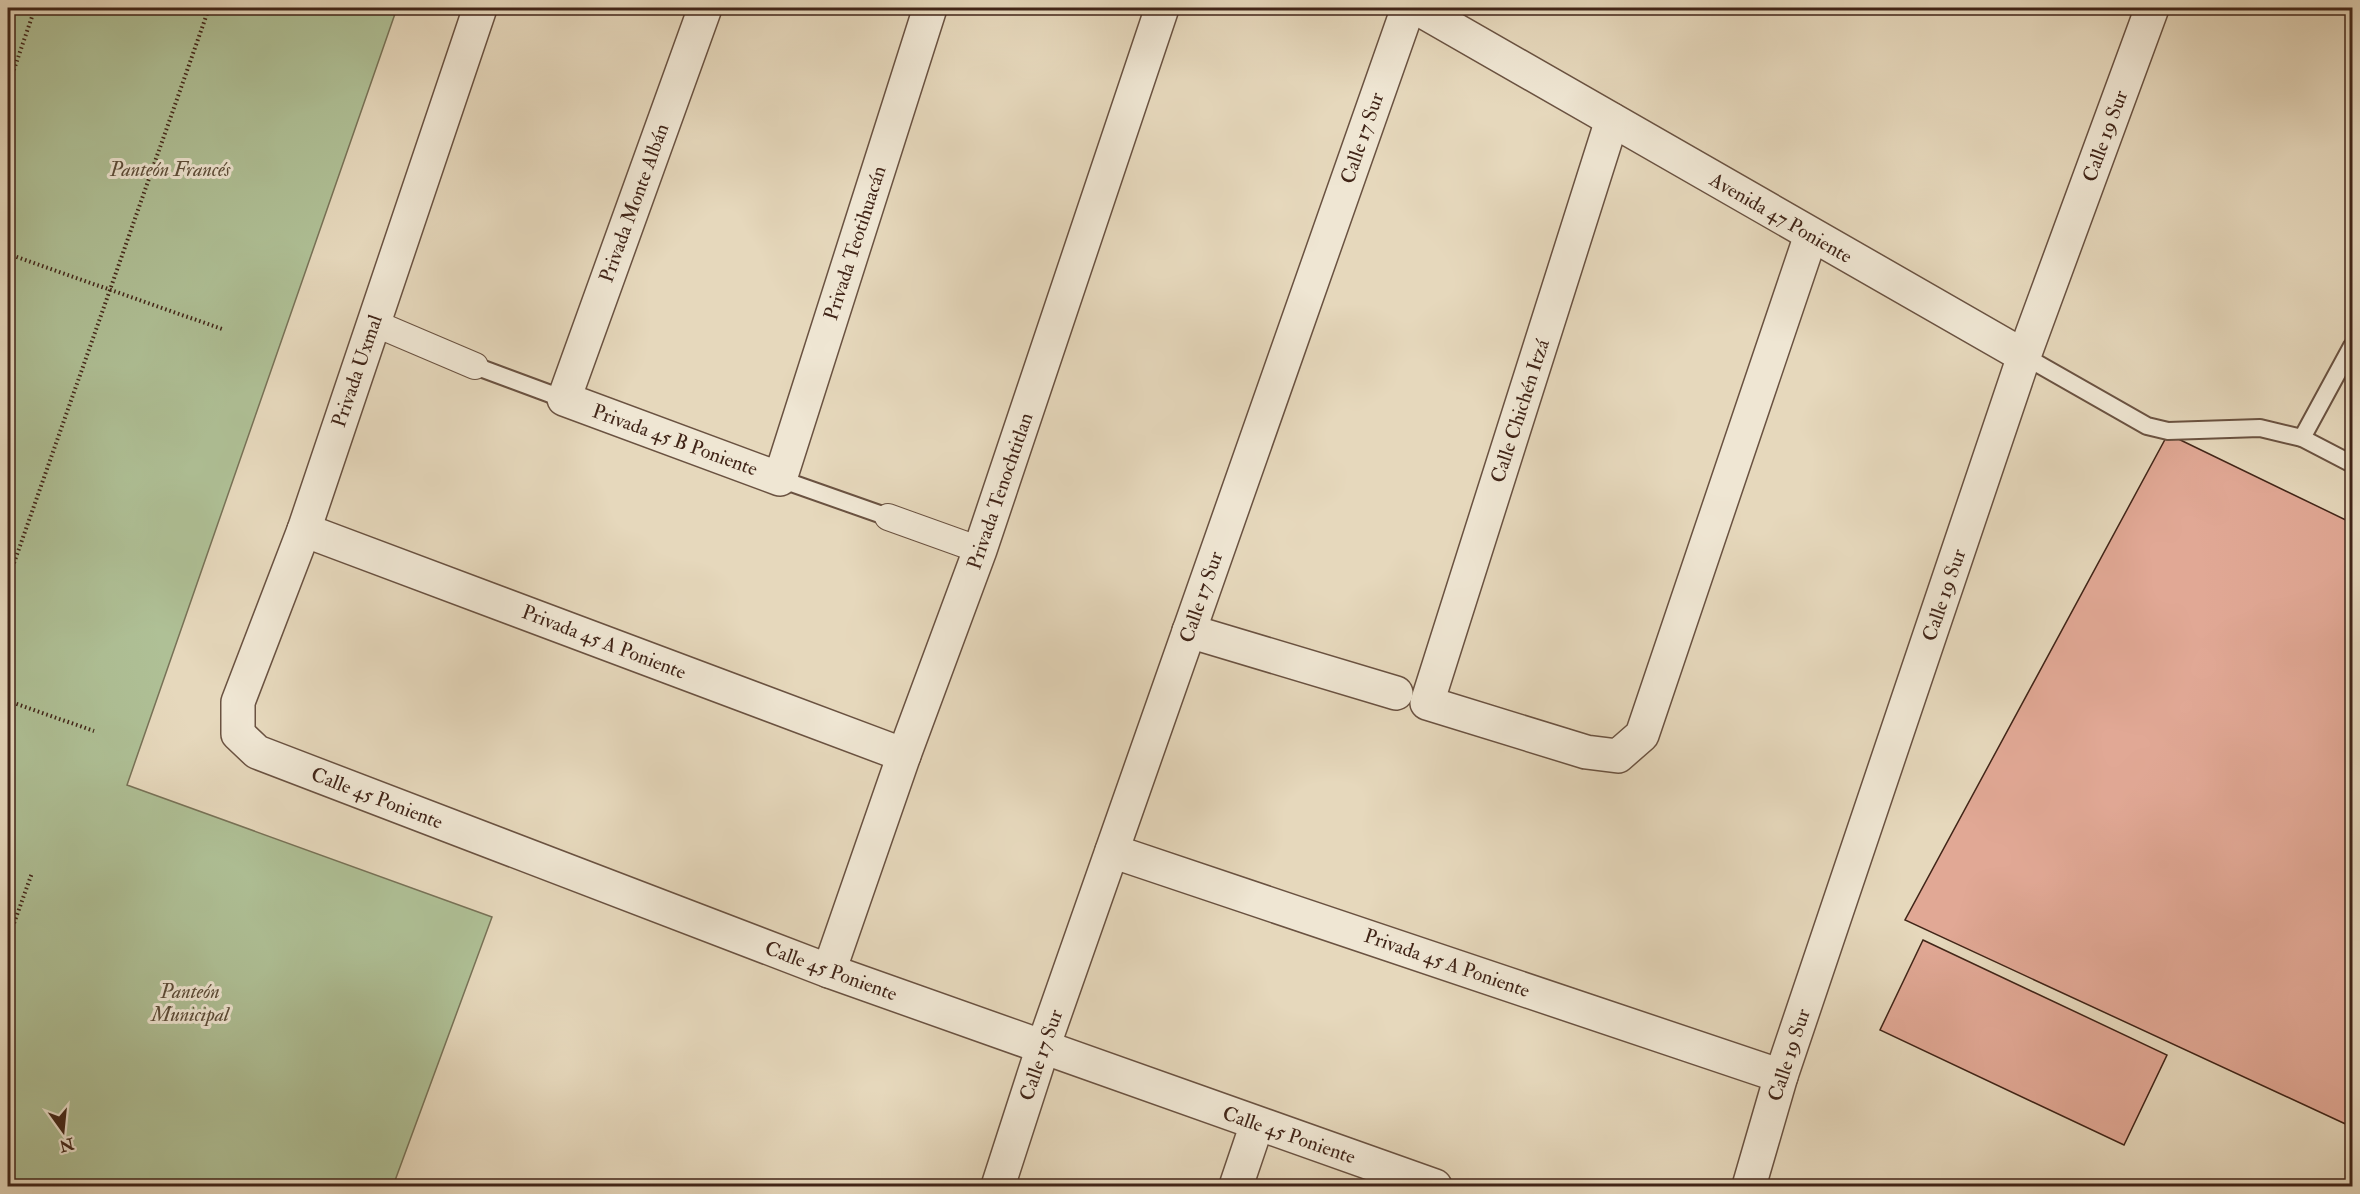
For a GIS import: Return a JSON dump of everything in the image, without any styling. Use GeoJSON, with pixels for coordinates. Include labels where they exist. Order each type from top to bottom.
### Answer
{"type":"FeatureCollection","features":[{"type":"Feature","properties":{"kind":"street","name":"Privada Uxmal"},"geometry":{"type":"LineString","coordinates":[[238,734],[238,702],[304,530],[480,8]]}},
{"type":"Feature","properties":{"kind":"street","name":"Privada Monte Albán"},"geometry":{"type":"LineString","coordinates":[[564,399],[705,8]]}},
{"type":"Feature","properties":{"kind":"street","name":"Privada Teotihuacán"},"geometry":{"type":"LineString","coordinates":[[780,479],[930,8]]}},
{"type":"Feature","properties":{"kind":"street","name":"Privada Tenochtitlan"},"geometry":{"type":"LineString","coordinates":[[829,971],[904,755],[980,550],[1162,8]]}},
{"type":"Feature","properties":{"kind":"street","name":"Calle 17 Sur"},"geometry":{"type":"LineString","coordinates":[[998,1186],[1043,1047],[1408,8]]}},
{"type":"Feature","properties":{"kind":"street","name":"Avenida 47 Poniente"},"geometry":{"type":"LineString","coordinates":[[1417,8],[2024,356]]}},
{"type":"Feature","properties":{"kind":"street","name":"Calle 19 Sur"},"geometry":{"type":"LineString","coordinates":[[1749,1186],[1781,1076],[2024,356],[2152,8]]}},
{"type":"Feature","properties":{"kind":"street","name":"Calle Chichén Itzá"},"geometry":{"type":"LineString","coordinates":[[1612,120],[1427,703],[1586,752],[1618,756],[1642,735],[1811,235]]}},
{"type":"Feature","properties":{"kind":"street","name":"Privada 45 B Poniente"},"geometry":{"type":"LineString","coordinates":[[374,322],[475,366]]}},
{"type":"Feature","properties":{"kind":"street","name":"Privada 45 B Poniente"},"geometry":{"type":"LineString","coordinates":[[564,399],[780,479]]}},
{"type":"Feature","properties":{"kind":"street","name":"Privada 45 B Poniente"},"geometry":{"type":"LineString","coordinates":[[888,518],[980,550]]}},
{"type":"Feature","properties":{"kind":"street","name":"Privada 45 A Poniente"},"geometry":{"type":"LineString","coordinates":[[304,530],[904,755]]}},
{"type":"Feature","properties":{"kind":"street"},"geometry":{"type":"LineString","coordinates":[[1189,631],[1396,693]]}},
{"type":"Feature","properties":{"kind":"street","name":"Calle 45 Poniente"},"geometry":{"type":"LineString","coordinates":[[238,734],[257,752],[829,971],[1435,1186]]}},
{"type":"Feature","properties":{"kind":"street","name":"Privada 45 A Poniente"},"geometry":{"type":"LineString","coordinates":[[1112,851],[1781,1076]]}},
{"type":"Feature","properties":{"kind":"street"},"geometry":{"type":"LineString","coordinates":[[1236,1186],[1257,1124]]}},
{"type":"Feature","properties":{"kind":"lane"},"geometry":{"type":"LineString","coordinates":[[2352,346],[2302,438],[2352,464]]}},
{"type":"Feature","properties":{"kind":"lane","name":"Avenida 47 Poniente"},"geometry":{"type":"LineString","coordinates":[[2024,356],[2147,426],[2168,431],[2260,428],[2302,438]]}},
{"type":"Feature","properties":{"kind":"lane","name":"Privada 45 B Poniente"},"geometry":{"type":"LineString","coordinates":[[475,366],[564,399]]}},
{"type":"Feature","properties":{"kind":"lane","name":"Privada 45 B Poniente"},"geometry":{"type":"LineString","coordinates":[[780,479],[888,518]]}},
{"type":"Feature","properties":{"kind":"path"},"geometry":{"type":"LineString","coordinates":[[8,87],[35,8]]}},
{"type":"Feature","properties":{"kind":"path"},"geometry":{"type":"LineString","coordinates":[[8,580],[209,8]]}},
{"type":"Feature","properties":{"kind":"path"},"geometry":{"type":"LineString","coordinates":[[8,254],[222,329]]}},
{"type":"Feature","properties":{"kind":"path"},"geometry":{"type":"LineString","coordinates":[[8,701],[94,731]]}},
{"type":"Feature","properties":{"kind":"path"},"geometry":{"type":"LineString","coordinates":[[8,940],[32,873]]}},
{"type":"Feature","properties":{"kind":"green space"},"geometry":{"type":"Polygon","coordinates":[[[8,8],[397,8],[127,785],[492,917],[393,1186],[8,1186],[8,8]]]}},
{"type":"Feature","properties":{"kind":"building"},"geometry":{"type":"Polygon","coordinates":[[[2168,434],[2352,523],[2352,1127],[1905,920],[2168,434]]]}},
{"type":"Feature","properties":{"kind":"building"},"geometry":{"type":"Polygon","coordinates":[[[1923,940],[2167,1055],[2124,1145],[1880,1030],[1923,940]]]}},
{"type":"Feature","properties":{"kind":"park label","name":"Panteón Francés"},"geometry":{"type":"Point","coordinates":[170,169]}},
{"type":"Feature","properties":{"kind":"park label","name":"Panteón Municipal"},"geometry":{"type":"Point","coordinates":[190,1002]}}]}
